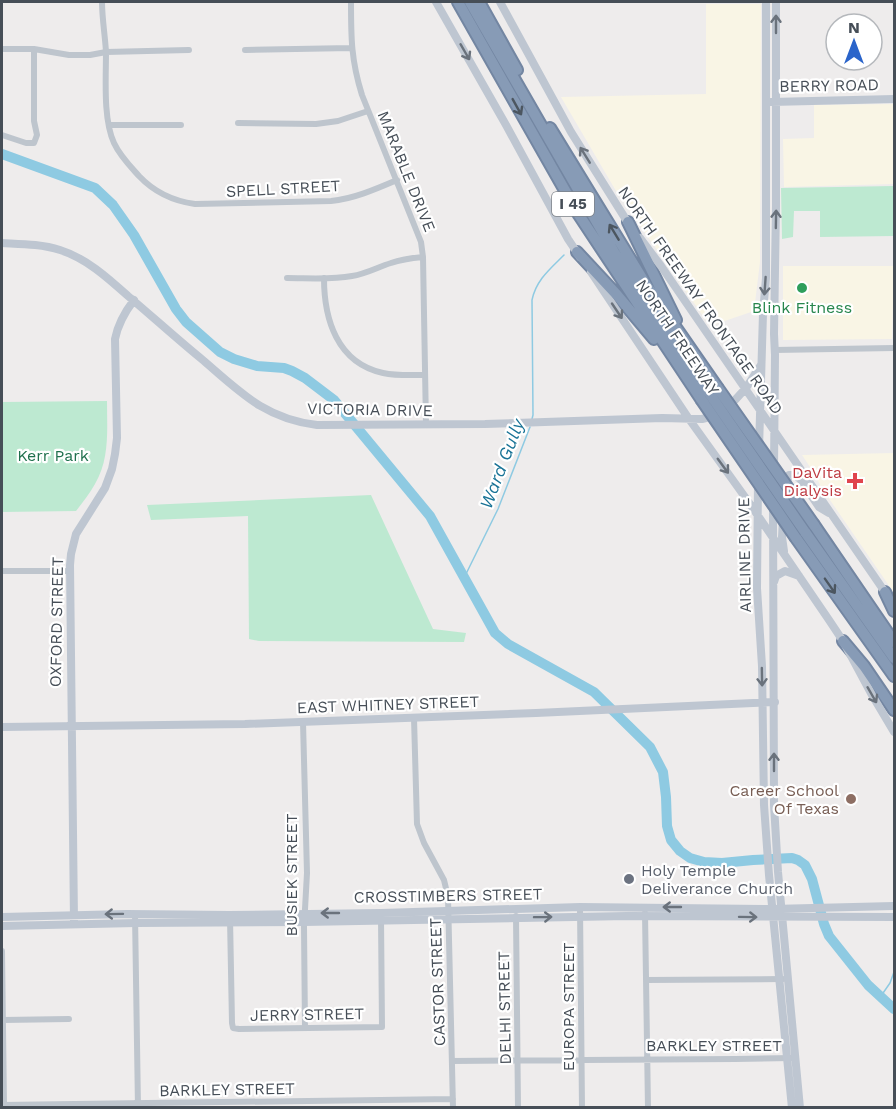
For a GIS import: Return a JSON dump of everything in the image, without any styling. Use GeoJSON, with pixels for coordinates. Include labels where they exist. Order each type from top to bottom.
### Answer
{"type":"FeatureCollection","features":[{"type":"Feature","properties":{"kind":"highway","name":"NORTH FREEWAY"},"geometry":{"type":"LineString","coordinates":[[458,2],[579,215],[687,380],[709,393]]}},
{"type":"Feature","properties":{"kind":"highway","name":"NORTH FREEWAY"},"geometry":{"type":"LineString","coordinates":[[470,2],[614,252],[805,532],[894,642]]}},
{"type":"Feature","properties":{"kind":"highway","name":"NORTH FREEWAY"},"geometry":{"type":"LineString","coordinates":[[479,2],[550,130],[645,283],[680,334],[709,393],[889,659],[894,676]]}},
{"type":"Feature","properties":{"kind":"highway"},"geometry":{"type":"LineString","coordinates":[[628,222],[674,314],[680,334]]}},
{"type":"Feature","properties":{"kind":"highway"},"geometry":{"type":"LineString","coordinates":[[577,252],[617,295],[687,380]]}},
{"type":"Feature","properties":{"kind":"highway"},"geometry":{"type":"LineString","coordinates":[[885,592],[894,611]]}},
{"type":"Feature","properties":{"kind":"highway"},"geometry":{"type":"LineString","coordinates":[[843,641],[864,666],[894,710]]}},
{"type":"Feature","properties":{"kind":"highway"},"geometry":{"type":"LineString","coordinates":[[889,659],[894,684]]}},
{"type":"Feature","properties":{"kind":"main road"},"geometry":{"type":"LineString","coordinates":[[436,2],[568,239],[843,641],[894,732]]}},
{"type":"Feature","properties":{"kind":"main road","name":"NORTH FREEWAY FRONTAGE ROAD"},"geometry":{"type":"LineString","coordinates":[[500,2],[571,132],[628,222],[746,388],[894,605]]}},
{"type":"Feature","properties":{"kind":"main road","name":"AIRLINE DRIVE"},"geometry":{"type":"LineString","coordinates":[[766,2],[765,182],[776,355],[773,585],[774,805],[777,841],[773,874]]}},
{"type":"Feature","properties":{"kind":"main road","name":"AIRLINE DRIVE"},"geometry":{"type":"LineString","coordinates":[[776,2],[776,182],[763,326],[757,588],[762,651],[764,805],[791,1058],[792,1107]]}},
{"type":"Feature","properties":{"kind":"main road","name":"BERRY ROAD"},"geometry":{"type":"LineString","coordinates":[[765,101],[894,99]]}},
{"type":"Feature","properties":{"kind":"main road"},"geometry":{"type":"LineString","coordinates":[[765,182],[776,182]]}},
{"type":"Feature","properties":{"kind":"main road","name":"VICTORIA DRIVE"},"geometry":{"type":"LineString","coordinates":[[2,243],[42,245],[74,256],[100,272],[252,402],[280,417],[300,423],[426,425],[662,418],[702,419],[710,417],[735,400],[746,388],[762,363]]}},
{"type":"Feature","properties":{"kind":"main road","name":"OXFORD STREET"},"geometry":{"type":"LineString","coordinates":[[74,920],[70,554],[76,534],[105,488],[112,469],[117,438],[115,339],[117,327],[134,300]]}},
{"type":"Feature","properties":{"kind":"main road"},"geometry":{"type":"LineString","coordinates":[[763,326],[769,336],[769,347],[774,350]]}},
{"type":"Feature","properties":{"kind":"main road"},"geometry":{"type":"LineString","coordinates":[[736,375],[748,376],[757,371]]}},
{"type":"Feature","properties":{"kind":"main road"},"geometry":{"type":"LineString","coordinates":[[662,418],[673,408],[674,396]]}},
{"type":"Feature","properties":{"kind":"main road"},"geometry":{"type":"LineString","coordinates":[[784,554],[782,537],[785,490],[789,475],[800,479],[819,507],[832,515]]}},
{"type":"Feature","properties":{"kind":"main road"},"geometry":{"type":"LineString","coordinates":[[773,585],[776,576],[782,572],[789,572],[800,577]]}},
{"type":"Feature","properties":{"kind":"main road"},"geometry":{"type":"LineString","coordinates":[[762,651],[774,651]]}},
{"type":"Feature","properties":{"kind":"main road","name":"EAST WHITNEY STREET"},"geometry":{"type":"LineString","coordinates":[[2,727],[303,722],[775,702]]}},
{"type":"Feature","properties":{"kind":"main road"},"geometry":{"type":"LineString","coordinates":[[764,805],[774,805]]}},
{"type":"Feature","properties":{"kind":"main road","name":"CROSSTIMBERS STREET"},"geometry":{"type":"LineString","coordinates":[[806,913],[834,907],[894,906]]}},
{"type":"Feature","properties":{"kind":"main road","name":"CROSSTIMBERS STREET"},"geometry":{"type":"LineString","coordinates":[[2,926],[135,918],[449,916],[580,907],[645,912],[806,913],[837,917],[894,917]]}},
{"type":"Feature","properties":{"kind":"main road"},"geometry":{"type":"LineString","coordinates":[[864,907],[865,917]]}},
{"type":"Feature","properties":{"kind":"main road","name":"CROSSTIMBERS STREET"},"geometry":{"type":"LineString","coordinates":[[515,913],[580,917],[645,912]]}},
{"type":"Feature","properties":{"kind":"main road","name":"CROSSTIMBERS STREET"},"geometry":{"type":"LineString","coordinates":[[2,917],[74,920]]}},
{"type":"Feature","properties":{"kind":"main road","name":"AIRLINE DRIVE"},"geometry":{"type":"LineString","coordinates":[[791,1058],[800,1107]]}},
{"type":"Feature","properties":{"kind":"street","name":"SPELL STREET"},"geometry":{"type":"LineString","coordinates":[[102,2],[109,126],[114,142],[120,154],[144,182],[166,197],[179,202],[200,204],[343,200],[397,180]]}},
{"type":"Feature","properties":{"kind":"street","name":"MARABLE DRIVE"},"geometry":{"type":"LineString","coordinates":[[351,2],[351,48],[357,79],[421,242],[426,425]]}},
{"type":"Feature","properties":{"kind":"street"},"geometry":{"type":"LineString","coordinates":[[244,50],[351,48]]}},
{"type":"Feature","properties":{"kind":"street"},"geometry":{"type":"LineString","coordinates":[[2,49],[34,49],[69,55],[189,51]]}},
{"type":"Feature","properties":{"kind":"street"},"geometry":{"type":"LineString","coordinates":[[2,135],[26,143],[34,143],[37,135],[34,121],[34,49]]}},
{"type":"Feature","properties":{"kind":"street"},"geometry":{"type":"LineString","coordinates":[[238,123],[338,121],[368,111]]}},
{"type":"Feature","properties":{"kind":"street"},"geometry":{"type":"LineString","coordinates":[[109,126],[181,125]]}},
{"type":"Feature","properties":{"kind":"street"},"geometry":{"type":"LineString","coordinates":[[287,278],[351,276],[409,258],[423,257]]}},
{"type":"Feature","properties":{"kind":"street"},"geometry":{"type":"LineString","coordinates":[[324,278],[324,292],[332,331],[350,355],[369,368],[381,372],[425,375]]}},
{"type":"Feature","properties":{"kind":"street"},"geometry":{"type":"LineString","coordinates":[[774,350],[894,348]]}},
{"type":"Feature","properties":{"kind":"street"},"geometry":{"type":"LineString","coordinates":[[2,571],[69,571]]}},
{"type":"Feature","properties":{"kind":"street","name":"CASTOR STREET"},"geometry":{"type":"LineString","coordinates":[[414,718],[417,824],[424,843],[444,880],[448,897],[453,1107]]}},
{"type":"Feature","properties":{"kind":"street","name":"BUSIEK STREET"},"geometry":{"type":"LineString","coordinates":[[303,722],[307,873],[304,918],[305,1028]]}},
{"type":"Feature","properties":{"kind":"street","name":"EUROPA STREET"},"geometry":{"type":"LineString","coordinates":[[580,907],[582,1107]]}},
{"type":"Feature","properties":{"kind":"street"},"geometry":{"type":"LineString","coordinates":[[645,912],[648,1107]]}},
{"type":"Feature","properties":{"kind":"street","name":"DELHI STREET"},"geometry":{"type":"LineString","coordinates":[[515,913],[518,1107]]}},
{"type":"Feature","properties":{"kind":"street","name":"JERRY STREET"},"geometry":{"type":"LineString","coordinates":[[230,919],[232,1028],[382,1027],[381,917]]}},
{"type":"Feature","properties":{"kind":"street"},"geometry":{"type":"LineString","coordinates":[[135,918],[138,1105]]}},
{"type":"Feature","properties":{"kind":"street"},"geometry":{"type":"LineString","coordinates":[[2,951],[3,1105]]}},
{"type":"Feature","properties":{"kind":"street"},"geometry":{"type":"LineString","coordinates":[[646,980],[783,979]]}},
{"type":"Feature","properties":{"kind":"street"},"geometry":{"type":"LineString","coordinates":[[3,1020],[69,1019]]}},
{"type":"Feature","properties":{"kind":"street","name":"BARKLEY STREET"},"geometry":{"type":"LineString","coordinates":[[452,1060],[791,1058]]}},
{"type":"Feature","properties":{"kind":"street","name":"BARKLEY STREET"},"geometry":{"type":"LineString","coordinates":[[3,1105],[453,1099]]}},
{"type":"Feature","properties":{"kind":"shaded area"},"geometry":{"type":"Polygon","coordinates":[[[706,4],[761,4],[760,262],[754,311],[710,326],[616,191],[561,97],[706,94],[706,4]]]}},
{"type":"Feature","properties":{"kind":"shaded area"},"geometry":{"type":"Polygon","coordinates":[[[894,104],[894,184],[784,187],[783,139],[814,138],[814,105],[894,104]]]}},
{"type":"Feature","properties":{"kind":"shaded area"},"geometry":{"type":"Polygon","coordinates":[[[783,266],[894,266],[892,339],[783,340],[783,266]]]}},
{"type":"Feature","properties":{"kind":"shaded area"},"geometry":{"type":"Polygon","coordinates":[[[894,453],[894,593],[821,487],[802,455],[894,453]]]}},
{"type":"Feature","properties":{"kind":"green space"},"geometry":{"type":"Polygon","coordinates":[[[894,186],[894,236],[820,237],[820,211],[794,211],[793,237],[782,239],[781,188],[894,186]]]}},
{"type":"Feature","properties":{"kind":"green space","name":"Kerr Park"},"geometry":{"type":"Polygon","coordinates":[[[107,401],[107,444],[103,464],[93,487],[76,511],[2,512],[2,402],[107,401]]]}},
{"type":"Feature","properties":{"kind":"green space"},"geometry":{"type":"Polygon","coordinates":[[[371,495],[433,629],[466,633],[464,642],[259,641],[249,639],[248,516],[151,520],[147,505],[371,495]]]}},
{"type":"Feature","properties":{"kind":"waterway"},"geometry":{"type":"LineString","coordinates":[[2,154],[95,188],[113,205],[134,235],[176,309],[186,322],[220,352],[257,366],[284,368],[292,371],[334,400],[430,516],[495,633],[508,644],[594,692],[650,747],[663,772],[667,826],[671,840],[680,851],[690,858],[704,862],[722,863],[792,858],[805,865],[812,879],[829,936],[868,985],[894,1009]]}},
{"type":"Feature","properties":{"kind":"waterway","name":"Ward Gully"},"geometry":{"type":"LineString","coordinates":[[532,419],[532,300],[540,281],[564,255]]}},
{"type":"Feature","properties":{"kind":"waterway","name":"Ward Gully"},"geometry":{"type":"LineString","coordinates":[[464,578],[498,509],[530,427]]}},
{"type":"Feature","properties":{"kind":"waterway"},"geometry":{"type":"LineString","coordinates":[[881,996],[894,972]]}},
{"type":"Feature","properties":{"kind":"place","name":"Blink Fitness"},"geometry":{"type":"Point","coordinates":[802,288]}},
{"type":"Feature","properties":{"kind":"place","name":"DaVita Dialysis"},"geometry":{"type":"Point","coordinates":[855,481]}},
{"type":"Feature","properties":{"kind":"place","name":"Career School Of Texas"},"geometry":{"type":"Point","coordinates":[851,799]}},
{"type":"Feature","properties":{"kind":"place","name":"Holy Temple Deliverance Church"},"geometry":{"type":"Point","coordinates":[629,879]}}]}
